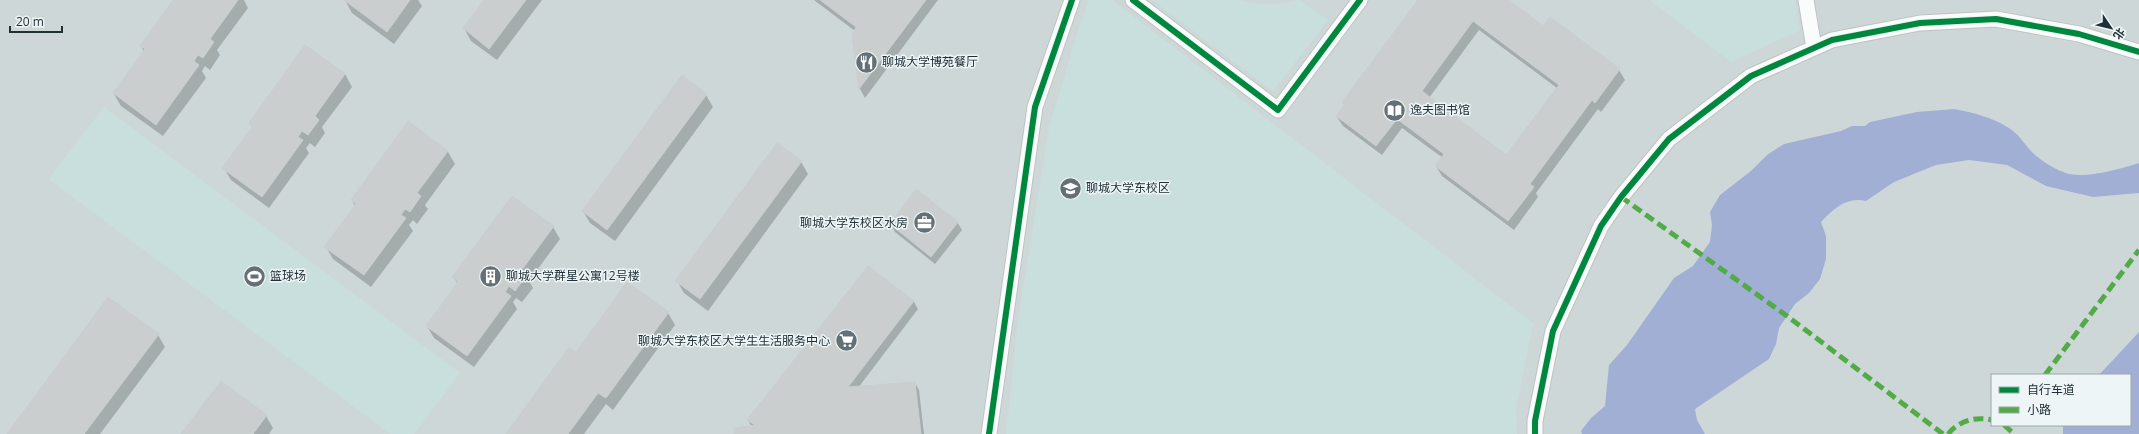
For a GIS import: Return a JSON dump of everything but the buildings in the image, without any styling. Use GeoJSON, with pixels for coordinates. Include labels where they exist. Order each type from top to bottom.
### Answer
{"type":"FeatureCollection","features":[{"type":"Feature","properties":{"kind":"street"},"geometry":{"type":"LineString","coordinates":[[989,434],[1035,107],[1072,0]]}},
{"type":"Feature","properties":{"kind":"street"},"geometry":{"type":"LineString","coordinates":[[1133,0],[1278,110],[1360,0]]}},
{"type":"Feature","properties":{"kind":"street"},"geometry":{"type":"LineString","coordinates":[[1806,0],[1814,48]]}},
{"type":"Feature","properties":{"kind":"street"},"geometry":{"type":"LineString","coordinates":[[1535,434],[1535,422],[1553,331],[1601,226],[1621,197],[1669,139],[1751,76],[1832,40],[1920,23],[1996,19],[2079,34],[2139,52]]}},
{"type":"Feature","properties":{"kind":"shaded area","name":"聊城大学东校区"},"geometry":{"type":"Polygon","coordinates":[[[0,0],[2139,0],[2139,434],[0,434],[0,0]]]}},
{"type":"Feature","properties":{"kind":"shaded area"},"geometry":{"type":"Polygon","coordinates":[[[1089,0],[1112,0],[1533,323],[1516,409],[1517,434],[1006,434],[1019,314],[1049,128],[1089,0]]]}},
{"type":"Feature","properties":{"kind":"shaded area"},"geometry":{"type":"Polygon","coordinates":[[[1152,0],[1239,0],[1254,4],[1269,4],[1299,0],[1328,20],[1273,91],[1152,0]]]}},
{"type":"Feature","properties":{"kind":"shaded area"},"geometry":{"type":"Polygon","coordinates":[[[1649,0],[1795,0],[1800,30],[1731,62],[1649,0]]]}},
{"type":"Feature","properties":{"kind":"shaded area","name":"篮球场"},"geometry":{"type":"Polygon","coordinates":[[[104,107],[460,373],[414,434],[390,434],[49,179],[104,107]]]}},
{"type":"Feature","properties":{"kind":"water"},"geometry":{"type":"Polygon","coordinates":[[[1954,109],[1983,116],[2003,124],[2016,133],[2040,159],[2064,173],[2077,175],[2095,174],[2139,163],[2139,193],[2093,197],[2046,186],[2007,165],[1969,160],[1936,165],[1894,182],[1866,201],[1853,200],[1847,202],[1836,208],[1821,222],[1826,236],[1826,259],[1820,279],[1809,293],[1795,304],[1779,328],[1776,344],[1769,359],[1695,409],[1697,420],[1705,434],[1582,434],[1581,431],[1591,418],[1605,406],[1609,365],[1627,345],[1674,278],[1693,266],[1710,242],[1712,225],[1710,212],[1720,195],[1751,171],[1767,155],[1784,144],[1841,131],[1852,126],[1865,126],[1870,122],[1917,112],[1954,109]]]}},
{"type":"Feature","properties":{"kind":"water"},"geometry":{"type":"Polygon","coordinates":[[[2139,332],[2139,434],[2063,434],[2063,426],[2131,426],[2131,374],[2100,374],[2139,332]]]}},
{"type":"Feature","properties":{"kind":"marked path"},"geometry":{"type":"LineString","coordinates":[[1621,197],[1787,316],[1943,434]]}},
{"type":"Feature","properties":{"kind":"marked path"},"geometry":{"type":"LineString","coordinates":[[2046,374],[2139,250]]}},
{"type":"Feature","properties":{"kind":"marked path"},"geometry":{"type":"LineString","coordinates":[[1948,434],[1962,423],[1974,419],[1991,420]]}},
{"type":"Feature","properties":{"kind":"marked path"},"geometry":{"type":"LineString","coordinates":[[2005,426],[2014,434]]}},
{"type":"Feature","properties":{"kind":"cycle path"},"geometry":{"type":"LineString","coordinates":[[989,434],[1035,107],[1072,0]]}},
{"type":"Feature","properties":{"kind":"cycle path"},"geometry":{"type":"LineString","coordinates":[[1133,0],[1278,110],[1360,0]]}},
{"type":"Feature","properties":{"kind":"cycle path"},"geometry":{"type":"LineString","coordinates":[[1535,434],[1535,421],[1553,331],[1601,226],[1621,197],[1669,139],[1751,76],[1832,40],[1920,23],[1996,19],[2079,34],[2139,52]]}},
{"type":"Feature","properties":{"kind":"place","name":"聊城大学博苑餐厅"},"geometry":{"type":"Point","coordinates":[867,62]}},
{"type":"Feature","properties":{"kind":"place","name":"逸夫图书馆"},"geometry":{"type":"Point","coordinates":[1394,110]}},
{"type":"Feature","properties":{"kind":"place","name":"聊城大学东校区"},"geometry":{"type":"Point","coordinates":[1070,188]}},
{"type":"Feature","properties":{"kind":"place","name":"聊城大学东校区水房"},"geometry":{"type":"Point","coordinates":[924,223]}},
{"type":"Feature","properties":{"kind":"place","name":"篮球场"},"geometry":{"type":"Point","coordinates":[255,276]}},
{"type":"Feature","properties":{"kind":"place","name":"聊城大学群星公寓12号楼"},"geometry":{"type":"Point","coordinates":[490,276]}},
{"type":"Feature","properties":{"kind":"place","name":"聊城大学东校区大学生生活服务中心"},"geometry":{"type":"Point","coordinates":[846,341]}}]}
